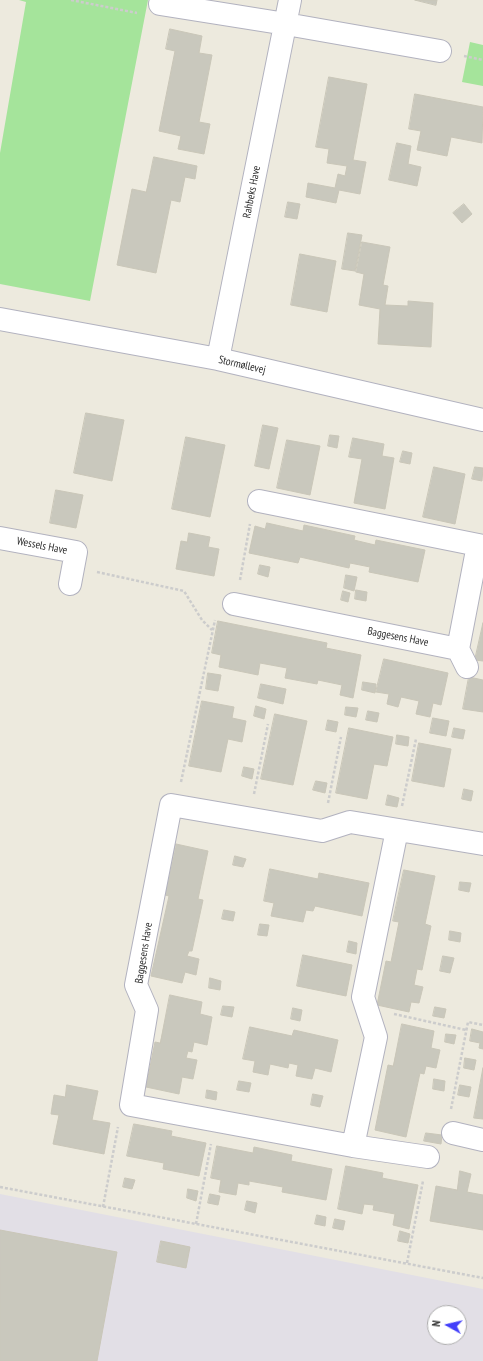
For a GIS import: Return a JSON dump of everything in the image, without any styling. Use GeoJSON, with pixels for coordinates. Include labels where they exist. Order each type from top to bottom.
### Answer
{"type":"FeatureCollection","features":[{"type":"Feature","properties":{"kind":"street","name":"Rahbeks Have"},"geometry":{"type":"LineString","coordinates":[[218,360],[290,0]]}},
{"type":"Feature","properties":{"kind":"street"},"geometry":{"type":"LineString","coordinates":[[160,4],[440,51]]}},
{"type":"Feature","properties":{"kind":"street","name":"Stormøllevej"},"geometry":{"type":"LineString","coordinates":[[0,319],[218,360],[483,420]]}},
{"type":"Feature","properties":{"kind":"street","name":"Baggesens Have"},"geometry":{"type":"LineString","coordinates":[[234,604],[462,658],[481,546],[259,501]]}},
{"type":"Feature","properties":{"kind":"street","name":"Wessels Have"},"geometry":{"type":"LineString","coordinates":[[0,538],[76,552],[70,584]]}},
{"type":"Feature","properties":{"kind":"street"},"geometry":{"type":"LineString","coordinates":[[171,805],[322,831],[350,822],[483,844]]}},
{"type":"Feature","properties":{"kind":"street","name":"Baggesens Have"},"geometry":{"type":"LineString","coordinates":[[131,1105],[147,1010],[136,985],[171,805]]}},
{"type":"Feature","properties":{"kind":"street"},"geometry":{"type":"LineString","coordinates":[[353,1146],[376,1037],[363,997],[398,830]]}},
{"type":"Feature","properties":{"kind":"street"},"geometry":{"type":"LineString","coordinates":[[131,1105],[353,1146],[428,1157]]}},
{"type":"Feature","properties":{"kind":"street"},"geometry":{"type":"LineString","coordinates":[[453,1133],[483,1140]]}},
{"type":"Feature","properties":{"kind":"path"},"geometry":{"type":"LineString","coordinates":[[71,0],[148,15],[160,4]]}},
{"type":"Feature","properties":{"kind":"path"},"geometry":{"type":"LineString","coordinates":[[171,805],[179,792],[215,617],[234,604],[240,581],[251,516],[259,501]]}},
{"type":"Feature","properties":{"kind":"path"},"geometry":{"type":"LineString","coordinates":[[98,572],[184,591],[202,620],[212,630]]}},
{"type":"Feature","properties":{"kind":"path"},"geometry":{"type":"LineString","coordinates":[[250,819],[268,724]]}},
{"type":"Feature","properties":{"kind":"path"},"geometry":{"type":"LineString","coordinates":[[322,831],[341,737]]}},
{"type":"Feature","properties":{"kind":"path"},"geometry":{"type":"LineString","coordinates":[[398,830],[416,739]]}},
{"type":"Feature","properties":{"kind":"path"},"geometry":{"type":"LineString","coordinates":[[367,1009],[466,1030]]}},
{"type":"Feature","properties":{"kind":"path"},"geometry":{"type":"LineString","coordinates":[[450,1109],[468,1022],[483,1025]]}},
{"type":"Feature","properties":{"kind":"path"},"geometry":{"type":"LineString","coordinates":[[103,1207],[120,1118],[131,1105]]}},
{"type":"Feature","properties":{"kind":"path"},"geometry":{"type":"LineString","coordinates":[[196,1224],[215,1121]]}},
{"type":"Feature","properties":{"kind":"path"},"geometry":{"type":"LineString","coordinates":[[407,1264],[428,1157]]}},
{"type":"Feature","properties":{"kind":"path"},"geometry":{"type":"LineString","coordinates":[[0,1187],[483,1278]]}},
{"type":"Feature","properties":{"kind":"shaded area"},"geometry":{"type":"Polygon","coordinates":[[[0,1194],[483,1289],[483,1361],[0,1361],[0,1194]]]}},
{"type":"Feature","properties":{"kind":"green space"},"geometry":{"type":"Polygon","coordinates":[[[19,0],[148,0],[90,301],[0,284],[0,153],[26,2],[19,0]]]}},
{"type":"Feature","properties":{"kind":"green space"},"geometry":{"type":"Polygon","coordinates":[[[470,42],[483,45],[483,86],[462,82],[470,42]]]}},
{"type":"Feature","properties":{"kind":"building"},"geometry":{"type":"Polygon","coordinates":[[[415,0],[437,0],[436,5],[415,0]]]}},
{"type":"Feature","properties":{"kind":"building"},"geometry":{"type":"Polygon","coordinates":[[[170,29],[202,36],[199,53],[212,55],[199,122],[210,124],[204,154],[178,149],[181,136],[159,131],[175,51],[166,49],[170,29]]]}},
{"type":"Feature","properties":{"kind":"building"},"geometry":{"type":"Polygon","coordinates":[[[329,77],[367,84],[353,160],[366,162],[360,194],[339,190],[336,203],[306,197],[308,183],[335,188],[338,174],[345,176],[347,166],[327,163],[329,149],[316,147],[329,77]]]}},
{"type":"Feature","properties":{"kind":"building"},"geometry":{"type":"Polygon","coordinates":[[[415,94],[483,107],[482,143],[451,137],[447,156],[417,150],[421,131],[409,129],[415,94]]]}},
{"type":"Feature","properties":{"kind":"building"},"geometry":{"type":"Polygon","coordinates":[[[397,143],[411,146],[408,164],[421,167],[417,186],[389,180],[397,143]]]}},
{"type":"Feature","properties":{"kind":"building"},"geometry":{"type":"Polygon","coordinates":[[[154,157],[197,166],[195,179],[185,177],[180,202],[171,200],[156,273],[117,265],[132,189],[146,192],[154,157]]]}},
{"type":"Feature","properties":{"kind":"building"},"geometry":{"type":"Polygon","coordinates":[[[288,202],[300,204],[297,219],[285,217],[288,202]]]}},
{"type":"Feature","properties":{"kind":"building"},"geometry":{"type":"Polygon","coordinates":[[[464,204],[472,214],[462,223],[453,213],[464,204]]]}},
{"type":"Feature","properties":{"kind":"building"},"geometry":{"type":"Polygon","coordinates":[[[348,233],[362,235],[355,271],[342,269],[348,233]]]}},
{"type":"Feature","properties":{"kind":"building"},"geometry":{"type":"Polygon","coordinates":[[[362,242],[390,247],[383,285],[388,286],[385,305],[408,306],[408,301],[433,303],[431,347],[378,344],[380,309],[359,305],[364,274],[356,272],[362,242]]]}},
{"type":"Feature","properties":{"kind":"building"},"geometry":{"type":"Polygon","coordinates":[[[300,254],[336,261],[327,312],[291,305],[300,254]]]}},
{"type":"Feature","properties":{"kind":"building"},"geometry":{"type":"Polygon","coordinates":[[[86,413],[124,420],[112,481],[74,473],[86,413]]]}},
{"type":"Feature","properties":{"kind":"building"},"geometry":{"type":"Polygon","coordinates":[[[263,425],[278,428],[269,469],[255,466],[263,425]]]}},
{"type":"Feature","properties":{"kind":"building"},"geometry":{"type":"Polygon","coordinates":[[[330,435],[339,436],[337,448],[328,446],[330,435]]]}},
{"type":"Feature","properties":{"kind":"building"},"geometry":{"type":"Polygon","coordinates":[[[186,437],[225,445],[210,517],[172,509],[186,437]]]}},
{"type":"Feature","properties":{"kind":"building"},"geometry":{"type":"Polygon","coordinates":[[[353,438],[384,444],[382,456],[394,458],[385,509],[354,503],[362,459],[349,457],[353,438]]]}},
{"type":"Feature","properties":{"kind":"building"},"geometry":{"type":"Polygon","coordinates":[[[287,440],[320,446],[310,495],[277,488],[287,440]]]}},
{"type":"Feature","properties":{"kind":"building"},"geometry":{"type":"Polygon","coordinates":[[[403,451],[412,453],[410,464],[400,462],[403,451]]]}},
{"type":"Feature","properties":{"kind":"building"},"geometry":{"type":"Polygon","coordinates":[[[434,467],[465,474],[455,524],[423,517],[434,467]]]}},
{"type":"Feature","properties":{"kind":"building"},"geometry":{"type":"Polygon","coordinates":[[[475,467],[483,468],[482,481],[472,479],[475,467]]]}},
{"type":"Feature","properties":{"kind":"building"},"geometry":{"type":"Polygon","coordinates":[[[56,490],[83,495],[76,528],[50,523],[56,490]]]}},
{"type":"Feature","properties":{"kind":"building"},"geometry":{"type":"Polygon","coordinates":[[[267,523],[303,531],[304,525],[355,536],[354,540],[375,545],[376,540],[425,550],[418,582],[369,572],[370,567],[350,563],[349,568],[300,557],[298,563],[249,553],[255,526],[265,529],[267,523]]]}},
{"type":"Feature","properties":{"kind":"building"},"geometry":{"type":"Polygon","coordinates":[[[189,533],[210,537],[208,547],[219,549],[214,576],[176,569],[181,541],[187,542],[189,533]]]}},
{"type":"Feature","properties":{"kind":"building"},"geometry":{"type":"Polygon","coordinates":[[[260,565],[270,567],[268,577],[258,574],[260,565]]]}},
{"type":"Feature","properties":{"kind":"building"},"geometry":{"type":"Polygon","coordinates":[[[346,575],[357,577],[354,591],[344,588],[346,575]]]}},
{"type":"Feature","properties":{"kind":"building"},"geometry":{"type":"Polygon","coordinates":[[[356,590],[367,592],[366,601],[355,599],[356,590]]]}},
{"type":"Feature","properties":{"kind":"building"},"geometry":{"type":"Polygon","coordinates":[[[343,591],[350,593],[348,602],[341,600],[343,591]]]}},
{"type":"Feature","properties":{"kind":"building"},"geometry":{"type":"Polygon","coordinates":[[[218,621],[327,643],[326,648],[361,655],[353,698],[340,695],[342,685],[318,680],[317,684],[285,678],[287,668],[260,663],[258,675],[219,667],[221,655],[212,653],[218,621]]]}},
{"type":"Feature","properties":{"kind":"building"},"geometry":{"type":"Polygon","coordinates":[[[483,623],[483,661],[475,660],[483,623]]]}},
{"type":"Feature","properties":{"kind":"building"},"geometry":{"type":"Polygon","coordinates":[[[384,659],[448,673],[441,705],[433,703],[430,717],[416,714],[419,701],[401,697],[398,707],[387,704],[389,694],[376,692],[384,659]]]}},
{"type":"Feature","properties":{"kind":"building"},"geometry":{"type":"Polygon","coordinates":[[[208,673],[221,675],[218,691],[206,689],[208,673]]]}},
{"type":"Feature","properties":{"kind":"building"},"geometry":{"type":"Polygon","coordinates":[[[469,677],[483,680],[483,712],[463,709],[469,677]]]}},
{"type":"Feature","properties":{"kind":"building"},"geometry":{"type":"Polygon","coordinates":[[[363,682],[376,684],[375,693],[362,690],[363,682]]]}},
{"type":"Feature","properties":{"kind":"building"},"geometry":{"type":"Polygon","coordinates":[[[261,684],[286,689],[283,704],[258,698],[261,684]]]}},
{"type":"Feature","properties":{"kind":"building"},"geometry":{"type":"Polygon","coordinates":[[[202,701],[234,707],[232,718],[246,721],[242,742],[228,739],[221,772],[189,766],[202,701]]]}},
{"type":"Feature","properties":{"kind":"building"},"geometry":{"type":"Polygon","coordinates":[[[256,706],[266,709],[264,719],[254,716],[256,706]]]}},
{"type":"Feature","properties":{"kind":"building"},"geometry":{"type":"Polygon","coordinates":[[[346,707],[358,708],[356,717],[345,715],[346,707]]]}},
{"type":"Feature","properties":{"kind":"building"},"geometry":{"type":"Polygon","coordinates":[[[368,711],[379,713],[377,722],[366,720],[368,711]]]}},
{"type":"Feature","properties":{"kind":"building"},"geometry":{"type":"Polygon","coordinates":[[[275,714],[307,721],[293,785],[261,779],[275,714]]]}},
{"type":"Feature","properties":{"kind":"building"},"geometry":{"type":"Polygon","coordinates":[[[433,718],[449,721],[446,736],[430,733],[433,718]]]}},
{"type":"Feature","properties":{"kind":"building"},"geometry":{"type":"Polygon","coordinates":[[[328,720],[338,722],[336,732],[326,730],[328,720]]]}},
{"type":"Feature","properties":{"kind":"building"},"geometry":{"type":"Polygon","coordinates":[[[349,728],[393,737],[387,766],[374,764],[367,799],[336,793],[349,728]]]}},
{"type":"Feature","properties":{"kind":"building"},"geometry":{"type":"Polygon","coordinates":[[[454,728],[465,730],[463,739],[452,737],[454,728]]]}},
{"type":"Feature","properties":{"kind":"building"},"geometry":{"type":"Polygon","coordinates":[[[397,735],[409,737],[408,746],[396,744],[397,735]]]}},
{"type":"Feature","properties":{"kind":"building"},"geometry":{"type":"Polygon","coordinates":[[[419,743],[451,749],[444,787],[412,781],[419,743]]]}},
{"type":"Feature","properties":{"kind":"building"},"geometry":{"type":"Polygon","coordinates":[[[244,767],[254,769],[252,779],[242,776],[244,767]]]}},
{"type":"Feature","properties":{"kind":"building"},"geometry":{"type":"Polygon","coordinates":[[[316,781],[327,783],[325,793],[313,790],[316,781]]]}},
{"type":"Feature","properties":{"kind":"building"},"geometry":{"type":"Polygon","coordinates":[[[464,789],[473,791],[471,801],[462,799],[464,789]]]}},
{"type":"Feature","properties":{"kind":"building"},"geometry":{"type":"Polygon","coordinates":[[[388,795],[399,798],[397,807],[386,805],[388,795]]]}},
{"type":"Feature","properties":{"kind":"building"},"geometry":{"type":"Polygon","coordinates":[[[176,844],[208,851],[198,899],[203,900],[192,951],[189,951],[187,956],[199,959],[196,975],[185,972],[182,983],[151,976],[169,896],[165,895],[176,844]]]}},
{"type":"Feature","properties":{"kind":"building"},"geometry":{"type":"Polygon","coordinates":[[[235,856],[246,859],[243,867],[233,865],[235,856]]]}},
{"type":"Feature","properties":{"kind":"building"},"geometry":{"type":"Polygon","coordinates":[[[270,869],[318,879],[319,873],[369,883],[362,916],[315,906],[313,911],[306,910],[303,922],[271,916],[274,903],[264,901],[270,869]]]}},
{"type":"Feature","properties":{"kind":"building"},"geometry":{"type":"Polygon","coordinates":[[[404,870],[435,876],[425,924],[431,926],[422,970],[417,969],[414,985],[423,987],[419,1003],[411,1002],[409,1012],[377,1005],[386,961],[391,962],[399,922],[393,921],[404,870]]]}},
{"type":"Feature","properties":{"kind":"building"},"geometry":{"type":"Polygon","coordinates":[[[460,882],[471,883],[469,892],[459,890],[460,882]]]}},
{"type":"Feature","properties":{"kind":"building"},"geometry":{"type":"Polygon","coordinates":[[[224,910],[235,912],[233,921],[222,919],[224,910]]]}},
{"type":"Feature","properties":{"kind":"building"},"geometry":{"type":"Polygon","coordinates":[[[260,924],[269,925],[267,936],[258,935],[260,924]]]}},
{"type":"Feature","properties":{"kind":"building"},"geometry":{"type":"Polygon","coordinates":[[[450,931],[461,933],[460,942],[449,940],[450,931]]]}},
{"type":"Feature","properties":{"kind":"building"},"geometry":{"type":"Polygon","coordinates":[[[349,941],[357,943],[356,954],[347,952],[349,941]]]}},
{"type":"Feature","properties":{"kind":"building"},"geometry":{"type":"Polygon","coordinates":[[[303,955],[352,965],[346,996],[297,986],[303,955]]]}},
{"type":"Feature","properties":{"kind":"building"},"geometry":{"type":"Polygon","coordinates":[[[443,956],[454,958],[450,973],[440,971],[443,956]]]}},
{"type":"Feature","properties":{"kind":"building"},"geometry":{"type":"Polygon","coordinates":[[[210,978],[221,981],[220,990],[209,988],[210,978]]]}},
{"type":"Feature","properties":{"kind":"building"},"geometry":{"type":"Polygon","coordinates":[[[170,995],[202,1002],[200,1014],[212,1017],[207,1045],[194,1042],[192,1052],[188,1051],[186,1058],[197,1060],[193,1079],[182,1077],[179,1094],[146,1087],[155,1042],[160,1043],[170,995]]]}},
{"type":"Feature","properties":{"kind":"building"},"geometry":{"type":"Polygon","coordinates":[[[223,1006],[234,1007],[232,1017],[221,1015],[223,1006]]]}},
{"type":"Feature","properties":{"kind":"building"},"geometry":{"type":"Polygon","coordinates":[[[435,1007],[446,1009],[444,1018],[433,1016],[435,1007]]]}},
{"type":"Feature","properties":{"kind":"building"},"geometry":{"type":"Polygon","coordinates":[[[293,1008],[302,1010],[300,1021],[291,1019],[293,1008]]]}},
{"type":"Feature","properties":{"kind":"building"},"geometry":{"type":"Polygon","coordinates":[[[402,1024],[434,1031],[431,1048],[440,1050],[436,1068],[426,1066],[424,1074],[420,1073],[406,1137],[375,1130],[388,1065],[393,1066],[402,1024]]]}},
{"type":"Feature","properties":{"kind":"building"},"geometry":{"type":"Polygon","coordinates":[[[250,1027],[292,1036],[294,1030],[338,1040],[331,1072],[315,1068],[312,1079],[296,1076],[298,1065],[289,1063],[288,1068],[270,1064],[268,1075],[253,1072],[255,1061],[243,1059],[250,1027]]]}},
{"type":"Feature","properties":{"kind":"building"},"geometry":{"type":"Polygon","coordinates":[[[472,1029],[483,1032],[483,1049],[479,1048],[480,1043],[470,1041],[472,1029]]]}},
{"type":"Feature","properties":{"kind":"building"},"geometry":{"type":"Polygon","coordinates":[[[446,1034],[456,1035],[454,1044],[445,1042],[446,1034]]]}},
{"type":"Feature","properties":{"kind":"building"},"geometry":{"type":"Polygon","coordinates":[[[465,1058],[476,1060],[474,1070],[464,1068],[465,1058]]]}},
{"type":"Feature","properties":{"kind":"building"},"geometry":{"type":"Polygon","coordinates":[[[483,1068],[483,1119],[474,1118],[483,1068]]]}},
{"type":"Feature","properties":{"kind":"building"},"geometry":{"type":"Polygon","coordinates":[[[434,1079],[445,1081],[444,1091],[433,1089],[434,1079]]]}},
{"type":"Feature","properties":{"kind":"building"},"geometry":{"type":"Polygon","coordinates":[[[239,1081],[251,1083],[249,1092],[237,1090],[239,1081]]]}},
{"type":"Feature","properties":{"kind":"building"},"geometry":{"type":"Polygon","coordinates":[[[67,1085],[98,1091],[92,1120],[110,1123],[104,1154],[53,1144],[59,1115],[51,1114],[54,1095],[65,1097],[67,1085]]]}},
{"type":"Feature","properties":{"kind":"building"},"geometry":{"type":"Polygon","coordinates":[[[460,1085],[471,1087],[469,1097],[458,1095],[460,1085]]]}},
{"type":"Feature","properties":{"kind":"building"},"geometry":{"type":"Polygon","coordinates":[[[207,1090],[217,1092],[216,1100],[206,1098],[207,1090]]]}},
{"type":"Feature","properties":{"kind":"building"},"geometry":{"type":"Polygon","coordinates":[[[313,1094],[323,1096],[320,1107],[311,1105],[313,1094]]]}},
{"type":"Feature","properties":{"kind":"building"},"geometry":{"type":"Polygon","coordinates":[[[134,1124],[172,1131],[171,1136],[206,1143],[199,1176],[163,1169],[164,1163],[127,1156],[134,1124]]]}},
{"type":"Feature","properties":{"kind":"building"},"geometry":{"type":"Polygon","coordinates":[[[426,1133],[442,1135],[441,1144],[424,1141],[426,1133]]]}},
{"type":"Feature","properties":{"kind":"building"},"geometry":{"type":"Polygon","coordinates":[[[217,1146],[253,1153],[254,1147],[292,1155],[291,1161],[332,1169],[326,1200],[282,1192],[283,1187],[249,1181],[249,1185],[238,1183],[236,1195],[219,1192],[221,1180],[211,1178],[217,1146]]]}},
{"type":"Feature","properties":{"kind":"building"},"geometry":{"type":"Polygon","coordinates":[[[346,1166],[383,1173],[382,1178],[418,1185],[409,1229],[393,1225],[395,1214],[373,1210],[374,1205],[364,1204],[362,1214],[338,1209],[346,1166]]]}},
{"type":"Feature","properties":{"kind":"building"},"geometry":{"type":"Polygon","coordinates":[[[460,1171],[471,1174],[467,1192],[483,1195],[483,1230],[430,1221],[436,1186],[457,1190],[460,1171]]]}},
{"type":"Feature","properties":{"kind":"building"},"geometry":{"type":"Polygon","coordinates":[[[125,1178],[135,1180],[132,1189],[123,1187],[125,1178]]]}},
{"type":"Feature","properties":{"kind":"building"},"geometry":{"type":"Polygon","coordinates":[[[188,1189],[198,1191],[196,1201],[187,1198],[188,1189]]]}},
{"type":"Feature","properties":{"kind":"building"},"geometry":{"type":"Polygon","coordinates":[[[210,1194],[220,1196],[218,1205],[208,1203],[210,1194]]]}},
{"type":"Feature","properties":{"kind":"building"},"geometry":{"type":"Polygon","coordinates":[[[247,1201],[257,1203],[255,1213],[245,1210],[247,1201]]]}},
{"type":"Feature","properties":{"kind":"building"},"geometry":{"type":"Polygon","coordinates":[[[317,1215],[326,1217],[325,1226],[315,1224],[317,1215]]]}},
{"type":"Feature","properties":{"kind":"building"},"geometry":{"type":"Polygon","coordinates":[[[335,1219],[345,1221],[343,1230],[333,1228],[335,1219]]]}},
{"type":"Feature","properties":{"kind":"building"},"geometry":{"type":"Polygon","coordinates":[[[0,1230],[117,1252],[97,1361],[0,1361],[0,1230]]]}},
{"type":"Feature","properties":{"kind":"building"},"geometry":{"type":"Polygon","coordinates":[[[400,1231],[410,1234],[408,1243],[398,1241],[400,1231]]]}},
{"type":"Feature","properties":{"kind":"building"},"geometry":{"type":"Polygon","coordinates":[[[161,1241],[190,1247],[186,1268],[157,1262],[161,1241]]]}}]}
